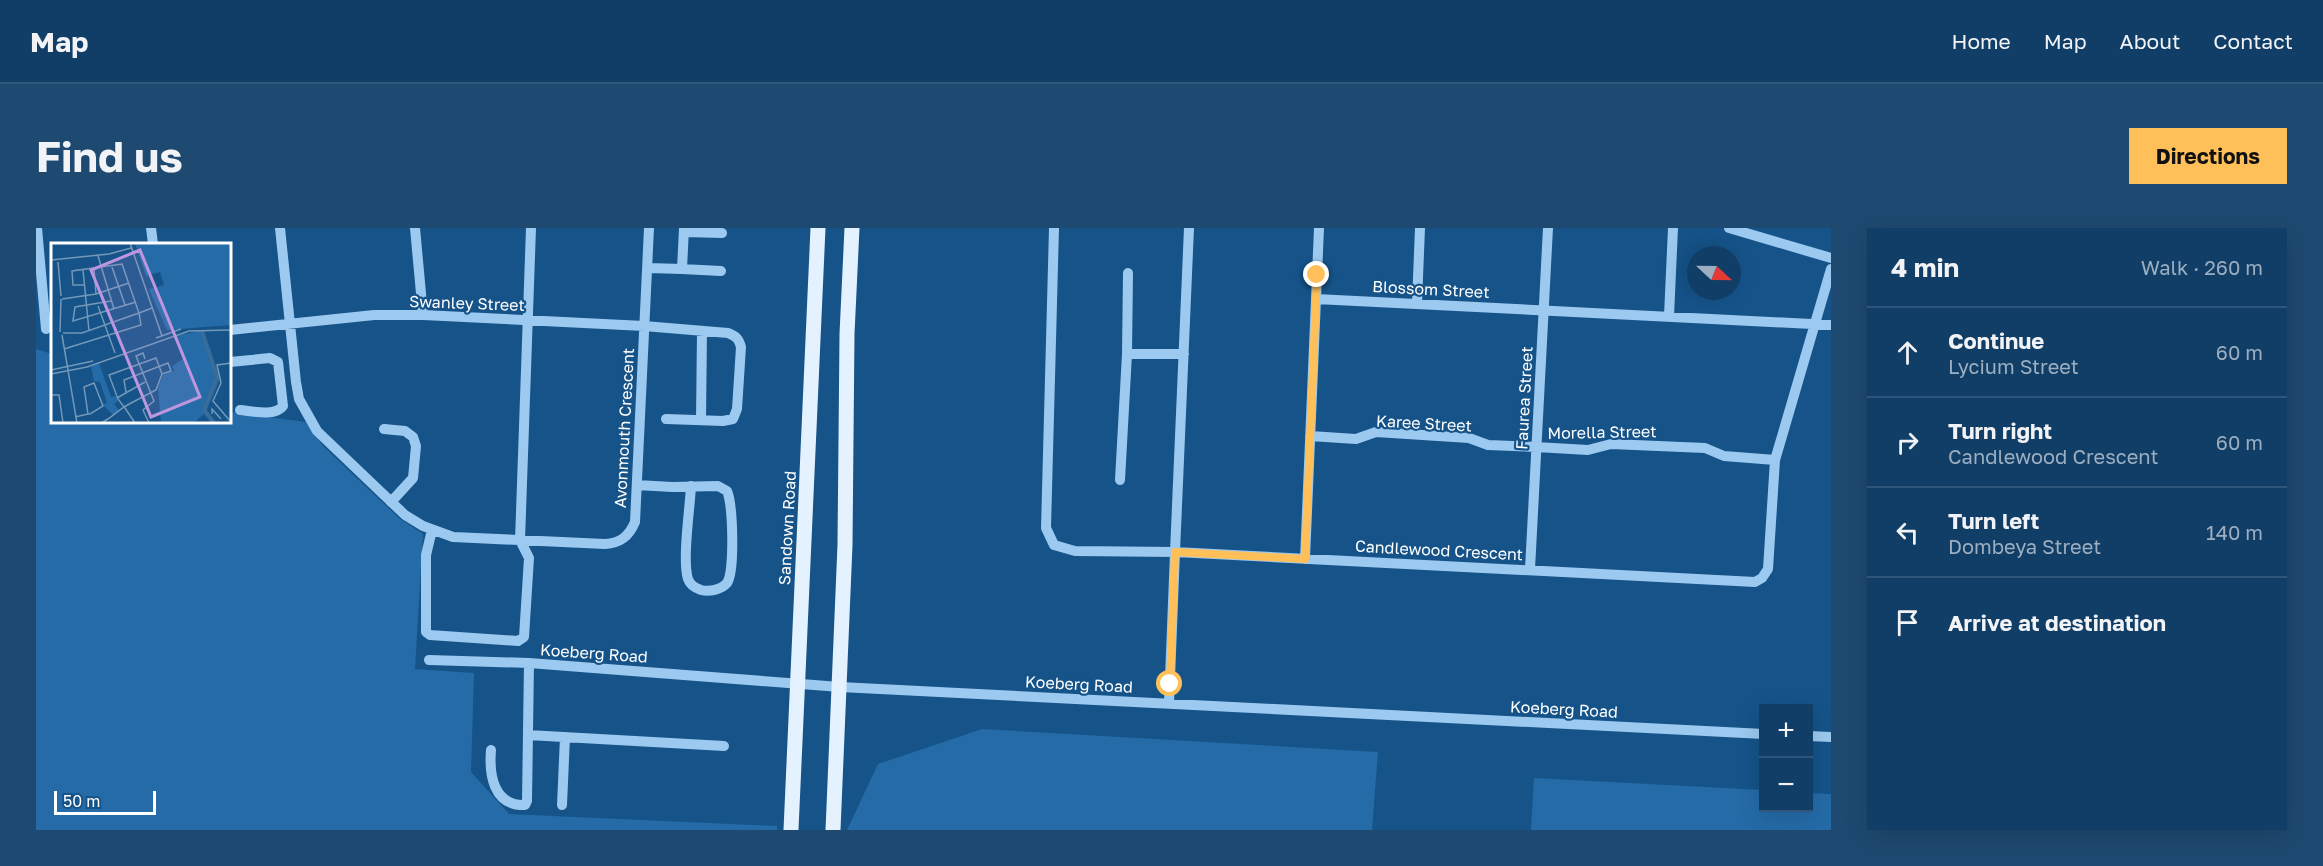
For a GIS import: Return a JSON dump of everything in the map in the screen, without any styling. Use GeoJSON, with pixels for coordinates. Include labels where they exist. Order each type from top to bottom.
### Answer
{"type":"FeatureCollection","features":[{"type":"Feature","properties":{"kind":"main road","name":"Sandown Road"},"geometry":{"type":"LineString","coordinates":[[791,830],[818,228]]}},
{"type":"Feature","properties":{"kind":"main road"},"geometry":{"type":"LineString","coordinates":[[833,830],[845,545],[847,334],[852,228]]}},
{"type":"Feature","properties":{"kind":"street"},"geometry":{"type":"LineString","coordinates":[[37,228],[46,329]]}},
{"type":"Feature","properties":{"kind":"street"},"geometry":{"type":"LineString","coordinates":[[151,228],[153,243]]}},
{"type":"Feature","properties":{"kind":"street","name":"Avonmouth Crescent"},"geometry":{"type":"LineString","coordinates":[[280,228],[299,399],[317,431],[405,515],[432,530],[453,537],[606,544],[626,537],[635,522],[649,228]]}},
{"type":"Feature","properties":{"kind":"street"},"geometry":{"type":"LineString","coordinates":[[415,228],[423,315]]}},
{"type":"Feature","properties":{"kind":"street"},"geometry":{"type":"LineString","coordinates":[[432,530],[426,555],[426,632],[430,635],[518,641],[524,637],[529,558],[520,540],[531,228]]}},
{"type":"Feature","properties":{"kind":"street","name":"Candlewood Crescent"},"geometry":{"type":"LineString","coordinates":[[1054,228],[1047,528],[1054,545],[1075,551],[1175,552],[1755,582],[1762,578],[1768,569],[1775,460],[1831,269]]}},
{"type":"Feature","properties":{"kind":"street"},"geometry":{"type":"LineString","coordinates":[[1169,704],[1189,228]]}},
{"type":"Feature","properties":{"kind":"street"},"geometry":{"type":"LineString","coordinates":[[1305,559],[1319,228]]}},
{"type":"Feature","properties":{"kind":"street"},"geometry":{"type":"LineString","coordinates":[[1417,303],[1420,228]]}},
{"type":"Feature","properties":{"kind":"street","name":"Faurea Street"},"geometry":{"type":"LineString","coordinates":[[1530,569],[1548,228]]}},
{"type":"Feature","properties":{"kind":"street"},"geometry":{"type":"LineString","coordinates":[[1668,315],[1673,228]]}},
{"type":"Feature","properties":{"kind":"street"},"geometry":{"type":"LineString","coordinates":[[1729,228],[1831,258]]}},
{"type":"Feature","properties":{"kind":"street"},"geometry":{"type":"LineString","coordinates":[[682,269],[684,230],[722,233]]}},
{"type":"Feature","properties":{"kind":"street"},"geometry":{"type":"LineString","coordinates":[[648,268],[721,271]]}},
{"type":"Feature","properties":{"kind":"street"},"geometry":{"type":"LineString","coordinates":[[1120,480],[1127,354],[1128,273]]}},
{"type":"Feature","properties":{"kind":"street","name":"Blossom Street"},"geometry":{"type":"LineString","coordinates":[[1316,299],[1831,325]]}},
{"type":"Feature","properties":{"kind":"street","name":"Swanley Street"},"geometry":{"type":"LineString","coordinates":[[231,330],[374,315],[423,315],[644,326],[728,333],[739,340],[741,347],[736,414],[733,419],[723,421],[701,420]]}},
{"type":"Feature","properties":{"kind":"street"},"geometry":{"type":"LineString","coordinates":[[666,419],[701,420],[702,331]]}},
{"type":"Feature","properties":{"kind":"street"},"geometry":{"type":"LineString","coordinates":[[1127,354],[1184,354]]}},
{"type":"Feature","properties":{"kind":"street"},"geometry":{"type":"LineString","coordinates":[[231,362],[270,358],[278,363],[283,406],[280,410],[273,412],[240,410]]}},
{"type":"Feature","properties":{"kind":"street"},"geometry":{"type":"LineString","coordinates":[[384,429],[405,431],[413,437],[416,446],[413,478],[391,502]]}},
{"type":"Feature","properties":{"kind":"street","name":"Karee Street"},"geometry":{"type":"LineString","coordinates":[[1310,436],[1356,439],[1376,432],[1469,438],[1488,445],[1536,447]]}},
{"type":"Feature","properties":{"kind":"street","name":"Morella Street"},"geometry":{"type":"LineString","coordinates":[[1536,447],[1588,450],[1611,444],[1705,448],[1724,456],[1775,460]]}},
{"type":"Feature","properties":{"kind":"street"},"geometry":{"type":"LineString","coordinates":[[637,485],[718,486],[727,491],[731,501],[730,576],[720,589],[700,590],[688,581],[686,570],[691,486]]}},
{"type":"Feature","properties":{"kind":"street","name":"Koeberg Road"},"geometry":{"type":"LineString","coordinates":[[429,660],[529,663],[840,687],[1759,734]]}},
{"type":"Feature","properties":{"kind":"street"},"geometry":{"type":"LineString","coordinates":[[491,750],[492,781],[507,802],[523,806],[527,801],[529,663]]}},
{"type":"Feature","properties":{"kind":"street"},"geometry":{"type":"LineString","coordinates":[[528,735],[724,746]]}},
{"type":"Feature","properties":{"kind":"street"},"geometry":{"type":"LineString","coordinates":[[1813,736],[1831,737]]}},
{"type":"Feature","properties":{"kind":"street"},"geometry":{"type":"LineString","coordinates":[[561,805],[565,737]]}},
{"type":"Feature","properties":{"kind":"shaded area"},"geometry":{"type":"Polygon","coordinates":[[[36,349],[51,354],[51,423],[231,423],[231,412],[306,422],[323,446],[399,518],[423,534],[415,669],[474,673],[471,772],[509,814],[777,826],[777,830],[36,830],[36,349]]]}},
{"type":"Feature","properties":{"kind":"shaded area"},"geometry":{"type":"Polygon","coordinates":[[[982,729],[1378,752],[1372,830],[847,830],[878,764],[982,729]]]}},
{"type":"Feature","properties":{"kind":"shaded area"},"geometry":{"type":"Polygon","coordinates":[[[1534,778],[1759,790],[1759,812],[1813,812],[1813,793],[1831,794],[1831,830],[1531,830],[1534,778]]]}},
{"type":"Feature","properties":{"kind":"route"},"geometry":{"type":"LineString","coordinates":[[1170,684],[1175,552],[1305,559],[1317,275]]}}]}
